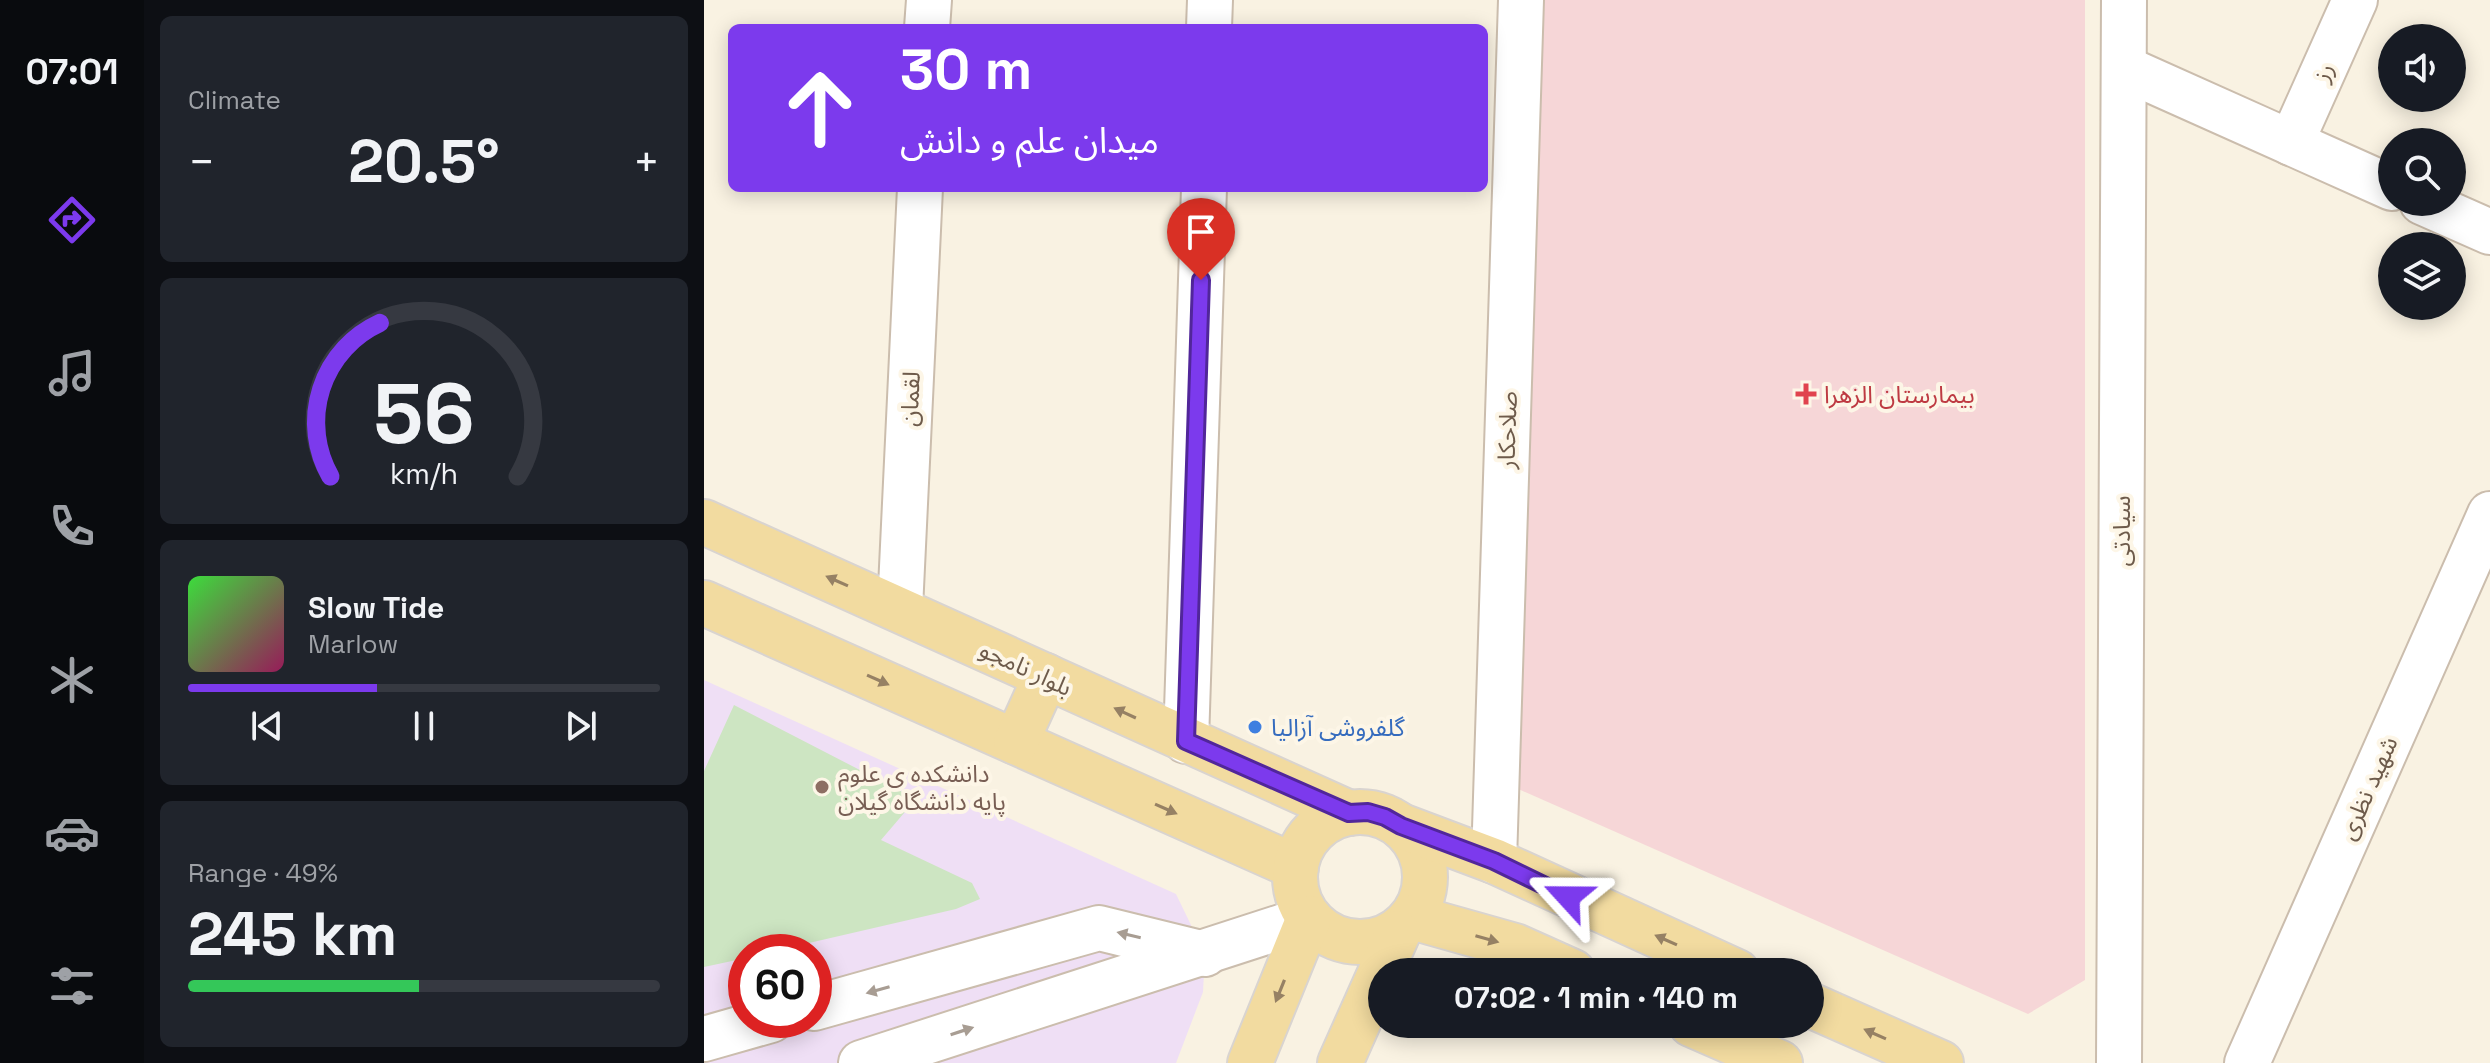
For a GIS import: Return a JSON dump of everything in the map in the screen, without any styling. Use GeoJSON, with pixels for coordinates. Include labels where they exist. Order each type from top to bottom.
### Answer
{"type":"FeatureCollection","features":[{"type":"Feature","properties":{"kind":"main road","name":"بلوار نامجو"},"geometry":{"type":"LineString","coordinates":[[704,522],[1349,813]]}},
{"type":"Feature","properties":{"kind":"main road"},"geometry":{"type":"LineString","coordinates":[[704,603],[1296,867]]}},
{"type":"Feature","properties":{"kind":"main road"},"geometry":{"type":"LineString","coordinates":[[1016,742],[1046,676]]}},
{"type":"Feature","properties":{"kind":"main road"},"geometry":{"type":"LineString","coordinates":[[1542,958],[1515,946],[1405,925],[1368,942],[1334,936],[1309,918],[1296,884],[1300,851],[1320,826],[1334,817],[1349,813],[1376,815],[1494,861],[1706,958]]}},
{"type":"Feature","properties":{"kind":"main road"},"geometry":{"type":"LineString","coordinates":[[1340,1063],[1422,895],[1424,870],[1416,846],[1401,826]]}},
{"type":"Feature","properties":{"kind":"main road"},"geometry":{"type":"LineString","coordinates":[[1250,1063],[1309,918]]}},
{"type":"Feature","properties":{"kind":"main road"},"geometry":{"type":"LineString","coordinates":[[1824,1011],[1941,1063]]}},
{"type":"Feature","properties":{"kind":"main road"},"geometry":{"type":"LineString","coordinates":[[1742,1038],[1780,1063]]}},
{"type":"Feature","properties":{"kind":"street"},"geometry":{"type":"LineString","coordinates":[[927,24],[929,0]]}},
{"type":"Feature","properties":{"kind":"street"},"geometry":{"type":"LineString","coordinates":[[1209,24],[1210,0]]}},
{"type":"Feature","properties":{"kind":"street","name":"صلاحکار"},"geometry":{"type":"LineString","coordinates":[[1494,861],[1521,0]]}},
{"type":"Feature","properties":{"kind":"street","name":"سیادتی"},"geometry":{"type":"LineString","coordinates":[[2119,1063],[2124,0]]}},
{"type":"Feature","properties":{"kind":"street","name":"رز"},"geometry":{"type":"LineString","coordinates":[[2291,143],[2355,0]]}},
{"type":"Feature","properties":{"kind":"street"},"geometry":{"type":"LineString","coordinates":[[2124,68],[2378,182]]}},
{"type":"Feature","properties":{"kind":"street","name":"لقمان"},"geometry":{"type":"LineString","coordinates":[[900,609],[920,192]]}},
{"type":"Feature","properties":{"kind":"street"},"geometry":{"type":"LineString","coordinates":[[1186,741],[1204,192]]}},
{"type":"Feature","properties":{"kind":"street"},"geometry":{"type":"LineString","coordinates":[[2454,216],[2490,232]]}},
{"type":"Feature","properties":{"kind":"street","name":"شهید نظری"},"geometry":{"type":"LineString","coordinates":[[2247,1063],[2490,514]]}},
{"type":"Feature","properties":{"kind":"street"},"geometry":{"type":"LineString","coordinates":[[861,1063],[1309,918]]}},
{"type":"Feature","properties":{"kind":"street"},"geometry":{"type":"LineString","coordinates":[[832,1003],[1099,928],[1205,954]]}},
{"type":"Feature","properties":{"kind":"street"},"geometry":{"type":"LineString","coordinates":[[704,1039],[728,1032]]}},
{"type":"Feature","properties":{"kind":"shaded area","name":"بیمارستان الزهرا"},"geometry":{"type":"Polygon","coordinates":[[[1538,0],[2085,0],[2085,980],[2028,1014],[1516,788],[1538,0]]]}},
{"type":"Feature","properties":{"kind":"shaded area","name":"دانشکده ی علوم پایه دانشگاه گیلان"},"geometry":{"type":"Polygon","coordinates":[[[704,680],[1176,894],[1205,954],[1203,992],[1176,1063],[704,1063],[704,680]]]}},
{"type":"Feature","properties":{"kind":"green space"},"geometry":{"type":"Polygon","coordinates":[[[734,705],[916,799],[881,840],[972,883],[980,899],[956,909],[832,938],[832,934],[728,934],[728,962],[704,967],[704,771],[734,705]]]}},
{"type":"Feature","properties":{"kind":"place","name":"بیمارستان الزهرا"},"geometry":{"type":"Point","coordinates":[1806,394]}},
{"type":"Feature","properties":{"kind":"place","name":"گلفروشی آزالیا"},"geometry":{"type":"Point","coordinates":[1255,727]}},
{"type":"Feature","properties":{"kind":"place","name":"دانشکده ی علوم پایه دانشگاه گیلان"},"geometry":{"type":"Point","coordinates":[822,787]}},
{"type":"Feature","properties":{"kind":"route"},"geometry":{"type":"LineString","coordinates":[[1201,280],[1186,741],[1349,813],[1368,812],[1385,817],[1494,861],[1568,897]]}}]}
